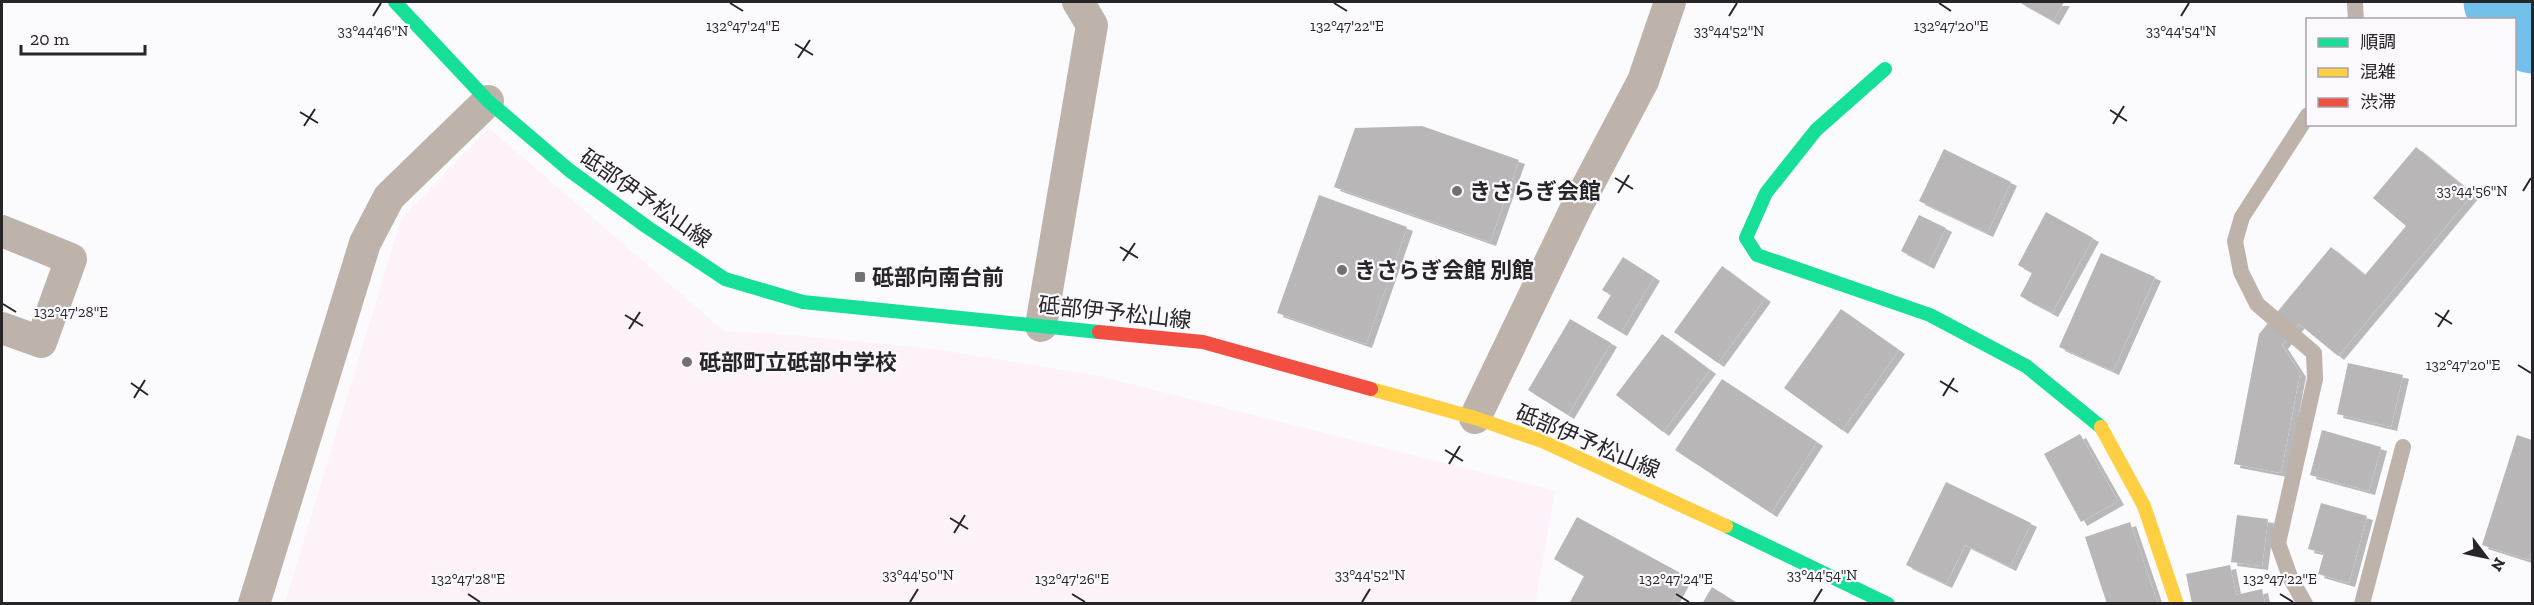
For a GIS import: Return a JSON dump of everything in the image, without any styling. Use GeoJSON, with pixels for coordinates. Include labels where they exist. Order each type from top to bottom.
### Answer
{"type":"FeatureCollection","features":[{"type":"Feature","properties":{"kind":"main road","name":"砥部伊予松山線"},"geometry":{"type":"LineString","coordinates":[[395,2],[488,101],[569,170],[646,227],[725,279],[804,302],[1203,342],[1475,418],[1542,441],[1888,603]]}},
{"type":"Feature","properties":{"kind":"main road"},"geometry":{"type":"LineString","coordinates":[[1885,69],[1816,130],[1766,193],[1746,238],[1757,255],[1930,315],[2026,366],[2099,424],[2144,506],[2176,603]]}},
{"type":"Feature","properties":{"kind":"street"},"geometry":{"type":"LineString","coordinates":[[1041,326],[1092,25],[1078,2]]}},
{"type":"Feature","properties":{"kind":"street"},"geometry":{"type":"LineString","coordinates":[[1475,418],[1577,206],[1643,81],[1670,2]]}},
{"type":"Feature","properties":{"kind":"street"},"geometry":{"type":"LineString","coordinates":[[254,603],[365,243],[389,197],[488,101]]}},
{"type":"Feature","properties":{"kind":"street"},"geometry":{"type":"LineString","coordinates":[[2,231],[71,259],[41,342],[2,328]]}},
{"type":"Feature","properties":{"kind":"lane"},"geometry":{"type":"LineString","coordinates":[[2305,603],[2290,577],[2278,543],[2315,379],[2314,353],[2257,304],[2241,272],[2235,241],[2242,218],[2306,117]]}},
{"type":"Feature","properties":{"kind":"lane"},"geometry":{"type":"LineString","coordinates":[[2362,603],[2403,447]]}},
{"type":"Feature","properties":{"kind":"shaded area","name":"砥部町立砥部中学校"},"geometry":{"type":"Polygon","coordinates":[[[489,128],[724,331],[793,335],[934,349],[1099,376],[1555,491],[1535,603],[285,603],[401,219],[489,128]]]}},
{"type":"Feature","properties":{"kind":"building"},"geometry":{"type":"Polygon","coordinates":[[[2019,2],[2064,2],[2053,21],[2019,2]]]}},
{"type":"Feature","properties":{"kind":"building"},"geometry":{"type":"Polygon","coordinates":[[[1422,126],[1519,160],[1490,242],[1334,187],[1355,128],[1422,126]]]}},
{"type":"Feature","properties":{"kind":"building"},"geometry":{"type":"Polygon","coordinates":[[[2416,147],[2473,194],[2338,356],[2299,324],[2282,345],[2300,373],[2281,473],[2234,464],[2259,334],[2331,247],[2365,275],[2406,226],[2373,198],[2416,147]]]}},
{"type":"Feature","properties":{"kind":"building"},"geometry":{"type":"Polygon","coordinates":[[[1944,149],[2011,182],[1987,233],[1919,201],[1944,149]]]}},
{"type":"Feature","properties":{"kind":"building","name":"きさらぎ会館 別館"},"geometry":{"type":"Polygon","coordinates":[[[1319,195],[1407,227],[1366,344],[1277,313],[1319,195]]]}},
{"type":"Feature","properties":{"kind":"building"},"geometry":{"type":"Polygon","coordinates":[[[2046,212],[2093,238],[2052,313],[2020,296],[2032,273],[2018,265],[2046,212]]]}},
{"type":"Feature","properties":{"kind":"building"},"geometry":{"type":"Polygon","coordinates":[[[1919,215],[1946,228],[1928,265],[1901,251],[1919,215]]]}},
{"type":"Feature","properties":{"kind":"building"},"geometry":{"type":"Polygon","coordinates":[[[2101,253],[2155,277],[2113,371],[2059,347],[2101,253]]]}},
{"type":"Feature","properties":{"kind":"building"},"geometry":{"type":"Polygon","coordinates":[[[1623,257],[1654,277],[1621,332],[1597,318],[1611,295],[1602,290],[1623,257]]]}},
{"type":"Feature","properties":{"kind":"building"},"geometry":{"type":"Polygon","coordinates":[[[1722,266],[1765,298],[1718,363],[1674,332],[1722,266]]]}},
{"type":"Feature","properties":{"kind":"building"},"geometry":{"type":"Polygon","coordinates":[[[1841,309],[1899,350],[1842,430],[1784,388],[1841,309]]]}},
{"type":"Feature","properties":{"kind":"building"},"geometry":{"type":"Polygon","coordinates":[[[1570,319],[1611,343],[1568,415],[1528,390],[1570,319]]]}},
{"type":"Feature","properties":{"kind":"building"},"geometry":{"type":"Polygon","coordinates":[[[1662,334],[1710,370],[1663,432],[1616,395],[1662,334]]]}},
{"type":"Feature","properties":{"kind":"building"},"geometry":{"type":"Polygon","coordinates":[[[2348,363],[2403,375],[2391,427],[2337,414],[2348,363]]]}},
{"type":"Feature","properties":{"kind":"building"},"geometry":{"type":"Polygon","coordinates":[[[1722,379],[1817,442],[1771,513],[1675,450],[1722,379]]]}},
{"type":"Feature","properties":{"kind":"building"},"geometry":{"type":"Polygon","coordinates":[[[2322,430],[2381,447],[2369,491],[2310,475],[2322,430]]]}},
{"type":"Feature","properties":{"kind":"building"},"geometry":{"type":"Polygon","coordinates":[[[2080,434],[2118,501],[2081,522],[2044,454],[2080,434]]]}},
{"type":"Feature","properties":{"kind":"building"},"geometry":{"type":"Polygon","coordinates":[[[2517,435],[2532,440],[2532,548],[2529,560],[2482,545],[2517,435]]]}},
{"type":"Feature","properties":{"kind":"building"},"geometry":{"type":"Polygon","coordinates":[[[1946,482],[2031,523],[2010,567],[1965,545],[1946,584],[1906,565],[1946,482]]]}},
{"type":"Feature","properties":{"kind":"building"},"geometry":{"type":"Polygon","coordinates":[[[2321,503],[2367,516],[2349,583],[2318,574],[2324,553],[2308,549],[2321,503]]]}},
{"type":"Feature","properties":{"kind":"building"},"geometry":{"type":"Polygon","coordinates":[[[2237,515],[2268,519],[2262,566],[2231,562],[2237,515]]]}},
{"type":"Feature","properties":{"kind":"building"},"geometry":{"type":"Polygon","coordinates":[[[1577,517],[1686,576],[1671,604],[1569,604],[1584,576],[1554,559],[1577,517]]]}},
{"type":"Feature","properties":{"kind":"building"},"geometry":{"type":"Polygon","coordinates":[[[2130,522],[2158,604],[2107,604],[2085,537],[2130,522]]]}},
{"type":"Feature","properties":{"kind":"building"},"geometry":{"type":"Polygon","coordinates":[[[2230,565],[2236,595],[2262,589],[2265,604],[2192,604],[2186,574],[2230,565]]]}},
{"type":"Feature","properties":{"kind":"building"},"geometry":{"type":"Polygon","coordinates":[[[1712,587],[1739,604],[1702,604],[1712,587]]]}},
{"type":"Feature","properties":{"kind":"waterway"},"geometry":{"type":"LineString","coordinates":[[2501,2],[2516,18]]}},
{"type":"Feature","properties":{"kind":"waterway"},"geometry":{"type":"LineString","coordinates":[[2516,18],[2532,36]]}},
{"type":"Feature","properties":{"kind":"traffic: fast"},"geometry":{"type":"LineString","coordinates":[[395,2],[488,101],[569,170],[647,227],[725,279],[803,302],[1099,332]]}},
{"type":"Feature","properties":{"kind":"traffic: fast"},"geometry":{"type":"LineString","coordinates":[[1885,69],[1816,130],[1766,193],[1746,238],[1757,255],[1930,315],[2026,366],[2101,427]]}},
{"type":"Feature","properties":{"kind":"traffic: fast"},"geometry":{"type":"LineString","coordinates":[[1726,526],[1888,604]]}},
{"type":"Feature","properties":{"kind":"traffic: slow"},"geometry":{"type":"LineString","coordinates":[[1371,389],[1475,418],[1542,441],[1726,526]]}},
{"type":"Feature","properties":{"kind":"traffic: slow"},"geometry":{"type":"LineString","coordinates":[[2101,427],[2144,506],[2177,604]]}},
{"type":"Feature","properties":{"kind":"traffic: jam"},"geometry":{"type":"LineString","coordinates":[[1099,332],[1203,342],[1371,389]]}},
{"type":"Feature","properties":{"kind":"place","name":"きさらぎ会館"},"geometry":{"type":"Point","coordinates":[1457,191]}},
{"type":"Feature","properties":{"kind":"place","name":"きさらぎ会館 別館"},"geometry":{"type":"Point","coordinates":[1342,270]}},
{"type":"Feature","properties":{"kind":"place","name":"砥部向南台前"},"geometry":{"type":"Point","coordinates":[860,277]}},
{"type":"Feature","properties":{"kind":"place","name":"砥部町立砥部中学校"},"geometry":{"type":"Point","coordinates":[687,362]}}]}
